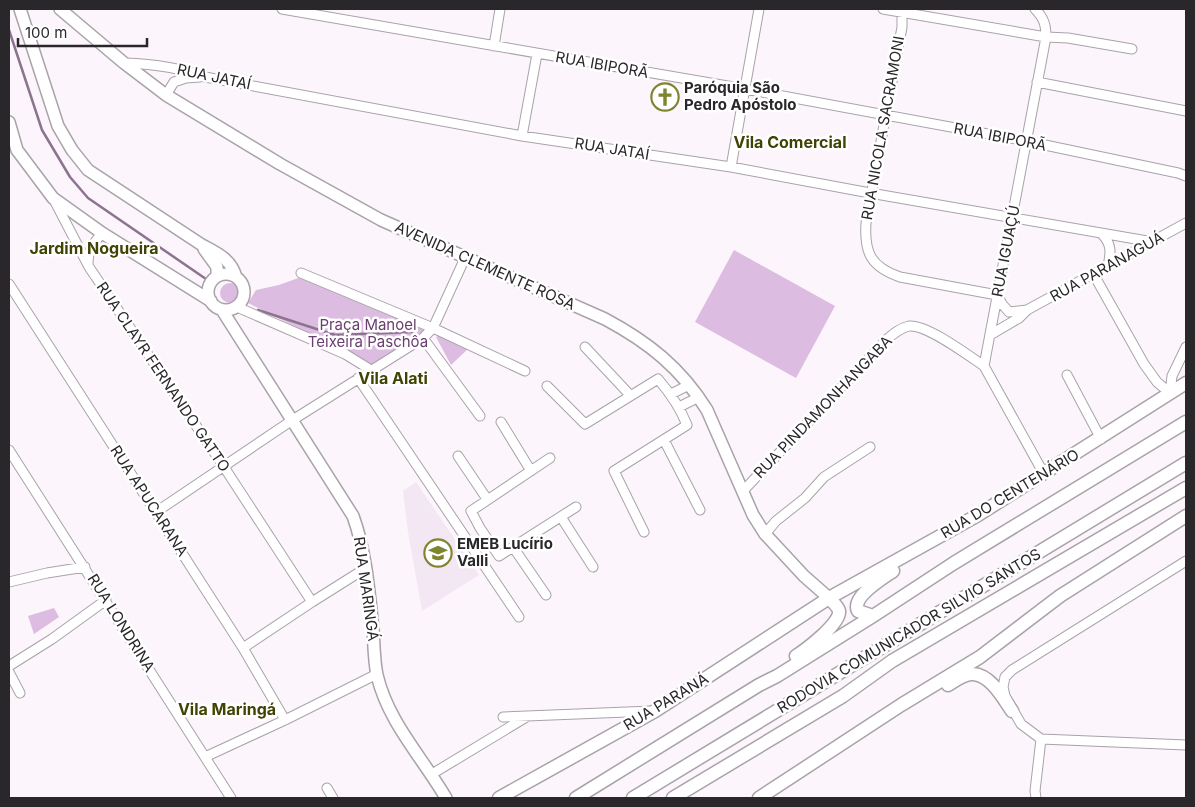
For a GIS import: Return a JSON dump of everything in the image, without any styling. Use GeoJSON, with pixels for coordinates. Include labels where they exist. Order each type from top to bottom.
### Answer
{"type":"FeatureCollection","features":[{"type":"Feature","properties":{"kind":"highway","name":"RUA DO CENTENÁRIO"},"geometry":{"type":"LineString","coordinates":[[829,598],[933,541],[1044,474],[1186,383]]}},
{"type":"Feature","properties":{"kind":"highway"},"geometry":{"type":"LineString","coordinates":[[1170,393],[1186,391]]}},
{"type":"Feature","properties":{"kind":"highway"},"geometry":{"type":"LineString","coordinates":[[576,798],[759,685],[777,676],[954,563],[1186,422]]}},
{"type":"Feature","properties":{"kind":"highway","name":"RODOVIA COMUNICADOR SILVIO SANTOS"},"geometry":{"type":"LineString","coordinates":[[633,798],[1186,463]]}},
{"type":"Feature","properties":{"kind":"highway","name":"RODOVIA COMUNICADOR SILVIO SANTOS"},"geometry":{"type":"LineString","coordinates":[[673,798],[843,696],[892,661],[1186,488]]}},
{"type":"Feature","properties":{"kind":"highway"},"geometry":{"type":"LineString","coordinates":[[759,798],[980,656],[1060,596],[1186,516]]}},
{"type":"Feature","properties":{"kind":"highway"},"geometry":{"type":"LineString","coordinates":[[873,616],[858,611],[856,607],[857,602],[877,582],[933,541]]}},
{"type":"Feature","properties":{"kind":"highway"},"geometry":{"type":"LineString","coordinates":[[759,685],[772,672],[802,652],[830,628],[838,618],[839,612],[838,608],[829,598]]}},
{"type":"Feature","properties":{"kind":"highway","name":"RUA PARANÁ"},"geometry":{"type":"LineString","coordinates":[[499,798],[655,710],[829,598]]}},
{"type":"Feature","properties":{"kind":"highway"},"geometry":{"type":"LineString","coordinates":[[901,705],[919,704],[962,676],[972,674],[982,677],[995,686],[1012,711]]}},
{"type":"Feature","properties":{"kind":"main road"},"geometry":{"type":"LineString","coordinates":[[20,9],[58,126],[72,150],[88,170],[202,246],[222,256],[234,269],[236,277]]}},
{"type":"Feature","properties":{"kind":"main road","name":"AVENIDA CLEMENTE ROSA"},"geometry":{"type":"LineString","coordinates":[[60,9],[124,63],[166,95],[280,164],[381,220],[605,319],[632,334],[657,352],[699,397],[719,436],[753,514],[765,534],[804,576],[829,598]]}},
{"type":"Feature","properties":{"kind":"main road","name":"RUA CLAYR FERNANDO GATTO"},"geometry":{"type":"LineString","coordinates":[[9,122],[17,150],[53,198]]}},
{"type":"Feature","properties":{"kind":"main road"},"geometry":{"type":"LineString","coordinates":[[53,198],[102,233],[211,301],[222,310],[227,310],[240,304],[244,294],[243,284],[236,277],[227,274],[217,276],[208,290],[211,301]]}},
{"type":"Feature","properties":{"kind":"main road"},"geometry":{"type":"LineString","coordinates":[[202,246],[217,267],[217,276]]}},
{"type":"Feature","properties":{"kind":"main road","name":"RUA MARINGÁ"},"geometry":{"type":"LineString","coordinates":[[222,310],[353,516],[359,533],[366,568],[376,674],[385,702],[399,729],[432,774],[446,798]]}},
{"type":"Feature","properties":{"kind":"street","name":"RUA IBIPORÃ"},"geometry":{"type":"LineString","coordinates":[[282,9],[745,89],[1026,141],[1186,176]]}},
{"type":"Feature","properties":{"kind":"street"},"geometry":{"type":"LineString","coordinates":[[494,46],[500,9]]}},
{"type":"Feature","properties":{"kind":"street"},"geometry":{"type":"LineString","coordinates":[[731,167],[759,9]]}},
{"type":"Feature","properties":{"kind":"street"},"geometry":{"type":"LineString","coordinates":[[883,9],[1046,37],[1068,38],[1132,49]]}},
{"type":"Feature","properties":{"kind":"street","name":"RUA NICOLA SACRAMONI"},"geometry":{"type":"LineString","coordinates":[[901,11],[902,27],[870,193],[865,237],[867,249],[875,264],[885,272],[900,277],[997,295]]}},
{"type":"Feature","properties":{"kind":"street","name":"RUA IGUAÇÚ"},"geometry":{"type":"LineString","coordinates":[[984,366],[1046,37],[1046,25],[1038,12]]}},
{"type":"Feature","properties":{"kind":"street"},"geometry":{"type":"LineString","coordinates":[[522,136],[537,54]]}},
{"type":"Feature","properties":{"kind":"street","name":"RUA JATAÍ"},"geometry":{"type":"LineString","coordinates":[[124,63],[147,64],[187,70],[206,77],[522,136],[731,167],[1153,242]]}},
{"type":"Feature","properties":{"kind":"street"},"geometry":{"type":"LineString","coordinates":[[166,95],[174,82],[186,78],[206,77]]}},
{"type":"Feature","properties":{"kind":"street"},"geometry":{"type":"LineString","coordinates":[[1037,82],[1186,111]]}},
{"type":"Feature","properties":{"kind":"street","name":"RUA CLAYR FERNANDO GATTO"},"geometry":{"type":"LineString","coordinates":[[9,138],[17,150]]}},
{"type":"Feature","properties":{"kind":"street","name":"RUA CLAYR FERNANDO GATTO"},"geometry":{"type":"LineString","coordinates":[[53,198],[89,267],[224,467],[312,602]]}},
{"type":"Feature","properties":{"kind":"street","name":"RUA PARANAGUÁ"},"geometry":{"type":"LineString","coordinates":[[990,335],[1018,318],[1027,310],[1186,223]]}},
{"type":"Feature","properties":{"kind":"street"},"geometry":{"type":"LineString","coordinates":[[89,267],[88,254],[90,247],[102,233]]}},
{"type":"Feature","properties":{"kind":"street"},"geometry":{"type":"LineString","coordinates":[[1100,233],[1110,244],[1111,252],[1108,266]]}},
{"type":"Feature","properties":{"kind":"street"},"geometry":{"type":"LineString","coordinates":[[156,512],[291,421],[423,338],[433,328],[465,258]]}},
{"type":"Feature","properties":{"kind":"street"},"geometry":{"type":"LineString","coordinates":[[301,273],[433,328],[526,371]]}},
{"type":"Feature","properties":{"kind":"street"},"geometry":{"type":"LineString","coordinates":[[1094,275],[1144,364],[1157,382],[1170,393]]}},
{"type":"Feature","properties":{"kind":"street","name":"RUA APUCARANA"},"geometry":{"type":"LineString","coordinates":[[9,284],[243,648],[285,720]]}},
{"type":"Feature","properties":{"kind":"street"},"geometry":{"type":"LineString","coordinates":[[997,295],[1010,312],[1027,310]]}},
{"type":"Feature","properties":{"kind":"street"},"geometry":{"type":"LineString","coordinates":[[236,307],[345,354],[371,370]]}},
{"type":"Feature","properties":{"kind":"street","name":"RUA PINDAMONHANGABA"},"geometry":{"type":"LineString","coordinates":[[743,490],[886,340],[899,329],[911,326],[926,329],[984,366]]}},
{"type":"Feature","properties":{"kind":"street"},"geometry":{"type":"LineString","coordinates":[[423,338],[480,416]]}},
{"type":"Feature","properties":{"kind":"street"},"geometry":{"type":"LineString","coordinates":[[585,346],[630,395]]}},
{"type":"Feature","properties":{"kind":"street"},"geometry":{"type":"LineString","coordinates":[[1170,393],[1172,376],[1186,346]]}},
{"type":"Feature","properties":{"kind":"street"},"geometry":{"type":"LineString","coordinates":[[984,366],[1044,474]]}},
{"type":"Feature","properties":{"kind":"street"},"geometry":{"type":"LineString","coordinates":[[1067,376],[1100,439]]}},
{"type":"Feature","properties":{"kind":"street"},"geometry":{"type":"LineString","coordinates":[[358,378],[520,617]]}},
{"type":"Feature","properties":{"kind":"street"},"geometry":{"type":"LineString","coordinates":[[547,386],[586,424],[658,379],[679,407],[687,425],[614,471],[644,532]]}},
{"type":"Feature","properties":{"kind":"street"},"geometry":{"type":"LineString","coordinates":[[670,394],[689,385]]}},
{"type":"Feature","properties":{"kind":"street"},"geometry":{"type":"LineString","coordinates":[[679,407],[699,397]]}},
{"type":"Feature","properties":{"kind":"street"},"geometry":{"type":"LineString","coordinates":[[501,422],[531,471]]}},
{"type":"Feature","properties":{"kind":"street"},"geometry":{"type":"LineString","coordinates":[[664,440],[700,510]]}},
{"type":"Feature","properties":{"kind":"street"},"geometry":{"type":"LineString","coordinates":[[765,534],[776,521],[805,498],[824,477],[870,447]]}},
{"type":"Feature","properties":{"kind":"street","name":"RUA LONDRINA"},"geometry":{"type":"LineString","coordinates":[[9,450],[231,798]]}},
{"type":"Feature","properties":{"kind":"street"},"geometry":{"type":"LineString","coordinates":[[458,456],[487,499]]}},
{"type":"Feature","properties":{"kind":"street"},"geometry":{"type":"LineString","coordinates":[[550,458],[471,511],[480,528],[499,556],[576,507]]}},
{"type":"Feature","properties":{"kind":"street"},"geometry":{"type":"LineString","coordinates":[[561,516],[594,567]]}},
{"type":"Feature","properties":{"kind":"street"},"geometry":{"type":"LineString","coordinates":[[465,538],[480,528]]}},
{"type":"Feature","properties":{"kind":"street"},"geometry":{"type":"LineString","coordinates":[[474,551],[489,542]]}},
{"type":"Feature","properties":{"kind":"street"},"geometry":{"type":"LineString","coordinates":[[513,547],[546,595]]}},
{"type":"Feature","properties":{"kind":"street"},"geometry":{"type":"LineString","coordinates":[[1186,561],[1012,670],[1005,677],[1003,687],[1012,711],[1021,724],[1041,739],[1186,744]]}},
{"type":"Feature","properties":{"kind":"street"},"geometry":{"type":"LineString","coordinates":[[9,582],[85,567]]}},
{"type":"Feature","properties":{"kind":"street"},"geometry":{"type":"LineString","coordinates":[[243,648],[366,568]]}},
{"type":"Feature","properties":{"kind":"street"},"geometry":{"type":"LineString","coordinates":[[346,580],[358,580],[368,584]]}},
{"type":"Feature","properties":{"kind":"street"},"geometry":{"type":"LineString","coordinates":[[9,666],[52,639],[106,600]]}},
{"type":"Feature","properties":{"kind":"street"},"geometry":{"type":"LineString","coordinates":[[9,672],[20,693]]}},
{"type":"Feature","properties":{"kind":"street"},"geometry":{"type":"LineString","coordinates":[[205,757],[285,720],[376,674]]}},
{"type":"Feature","properties":{"kind":"street"},"geometry":{"type":"LineString","coordinates":[[503,716],[655,710]]}},
{"type":"Feature","properties":{"kind":"street"},"geometry":{"type":"LineString","coordinates":[[432,774],[528,715]]}},
{"type":"Feature","properties":{"kind":"street"},"geometry":{"type":"LineString","coordinates":[[1036,798],[1035,790],[1041,739]]}},
{"type":"Feature","properties":{"kind":"street"},"geometry":{"type":"LineString","coordinates":[[327,788],[332,798]]}},
{"type":"Feature","properties":{"kind":"shaded area","name":"EMEB Lucírio Valli"},"geometry":{"type":"Polygon","coordinates":[[[416,482],[479,575],[422,611],[403,491],[416,482]]]}},
{"type":"Feature","properties":{"kind":"green space"},"geometry":{"type":"Polygon","coordinates":[[[734,250],[835,306],[796,378],[695,322],[734,250]]]}},
{"type":"Feature","properties":{"kind":"green space","name":"Praça Manoel Teixeira Paschôa"},"geometry":{"type":"Polygon","coordinates":[[[301,277],[427,328],[415,338],[371,365],[248,303],[256,290],[279,285],[301,277]]]}},
{"type":"Feature","properties":{"kind":"green space"},"geometry":{"type":"Polygon","coordinates":[[[226,283],[234,283],[240,289],[240,297],[234,303],[226,303],[220,297],[220,289],[226,283]]]}},
{"type":"Feature","properties":{"kind":"green space"},"geometry":{"type":"Polygon","coordinates":[[[438,336],[469,348],[451,365],[436,337],[438,336]]]}},
{"type":"Feature","properties":{"kind":"green space"},"geometry":{"type":"Polygon","coordinates":[[[54,608],[59,617],[34,634],[28,616],[54,608]]]}},
{"type":"Feature","properties":{"kind":"waterway"},"geometry":{"type":"LineString","coordinates":[[9,30],[42,130],[70,177],[88,198],[206,279]]}},
{"type":"Feature","properties":{"kind":"waterway"},"geometry":{"type":"LineString","coordinates":[[258,310],[335,335],[413,332]]}},
{"type":"Feature","properties":{"kind":"place","name":"Paróquia São Pedro Apóstolo"},"geometry":{"type":"Point","coordinates":[665,97]}},
{"type":"Feature","properties":{"kind":"place","name":"EMEB Lucírio Valli"},"geometry":{"type":"Point","coordinates":[438,553]}},
{"type":"Feature","properties":{"kind":"district","name":"Vila Comercial"},"geometry":{"type":"Point","coordinates":[790,142]}},
{"type":"Feature","properties":{"kind":"district","name":"Jardim Nogueira"},"geometry":{"type":"Point","coordinates":[94,248]}},
{"type":"Feature","properties":{"kind":"district","name":"Vila Alati"},"geometry":{"type":"Point","coordinates":[393,378]}},
{"type":"Feature","properties":{"kind":"district","name":"Vila Maringá"},"geometry":{"type":"Point","coordinates":[227,709]}}]}
